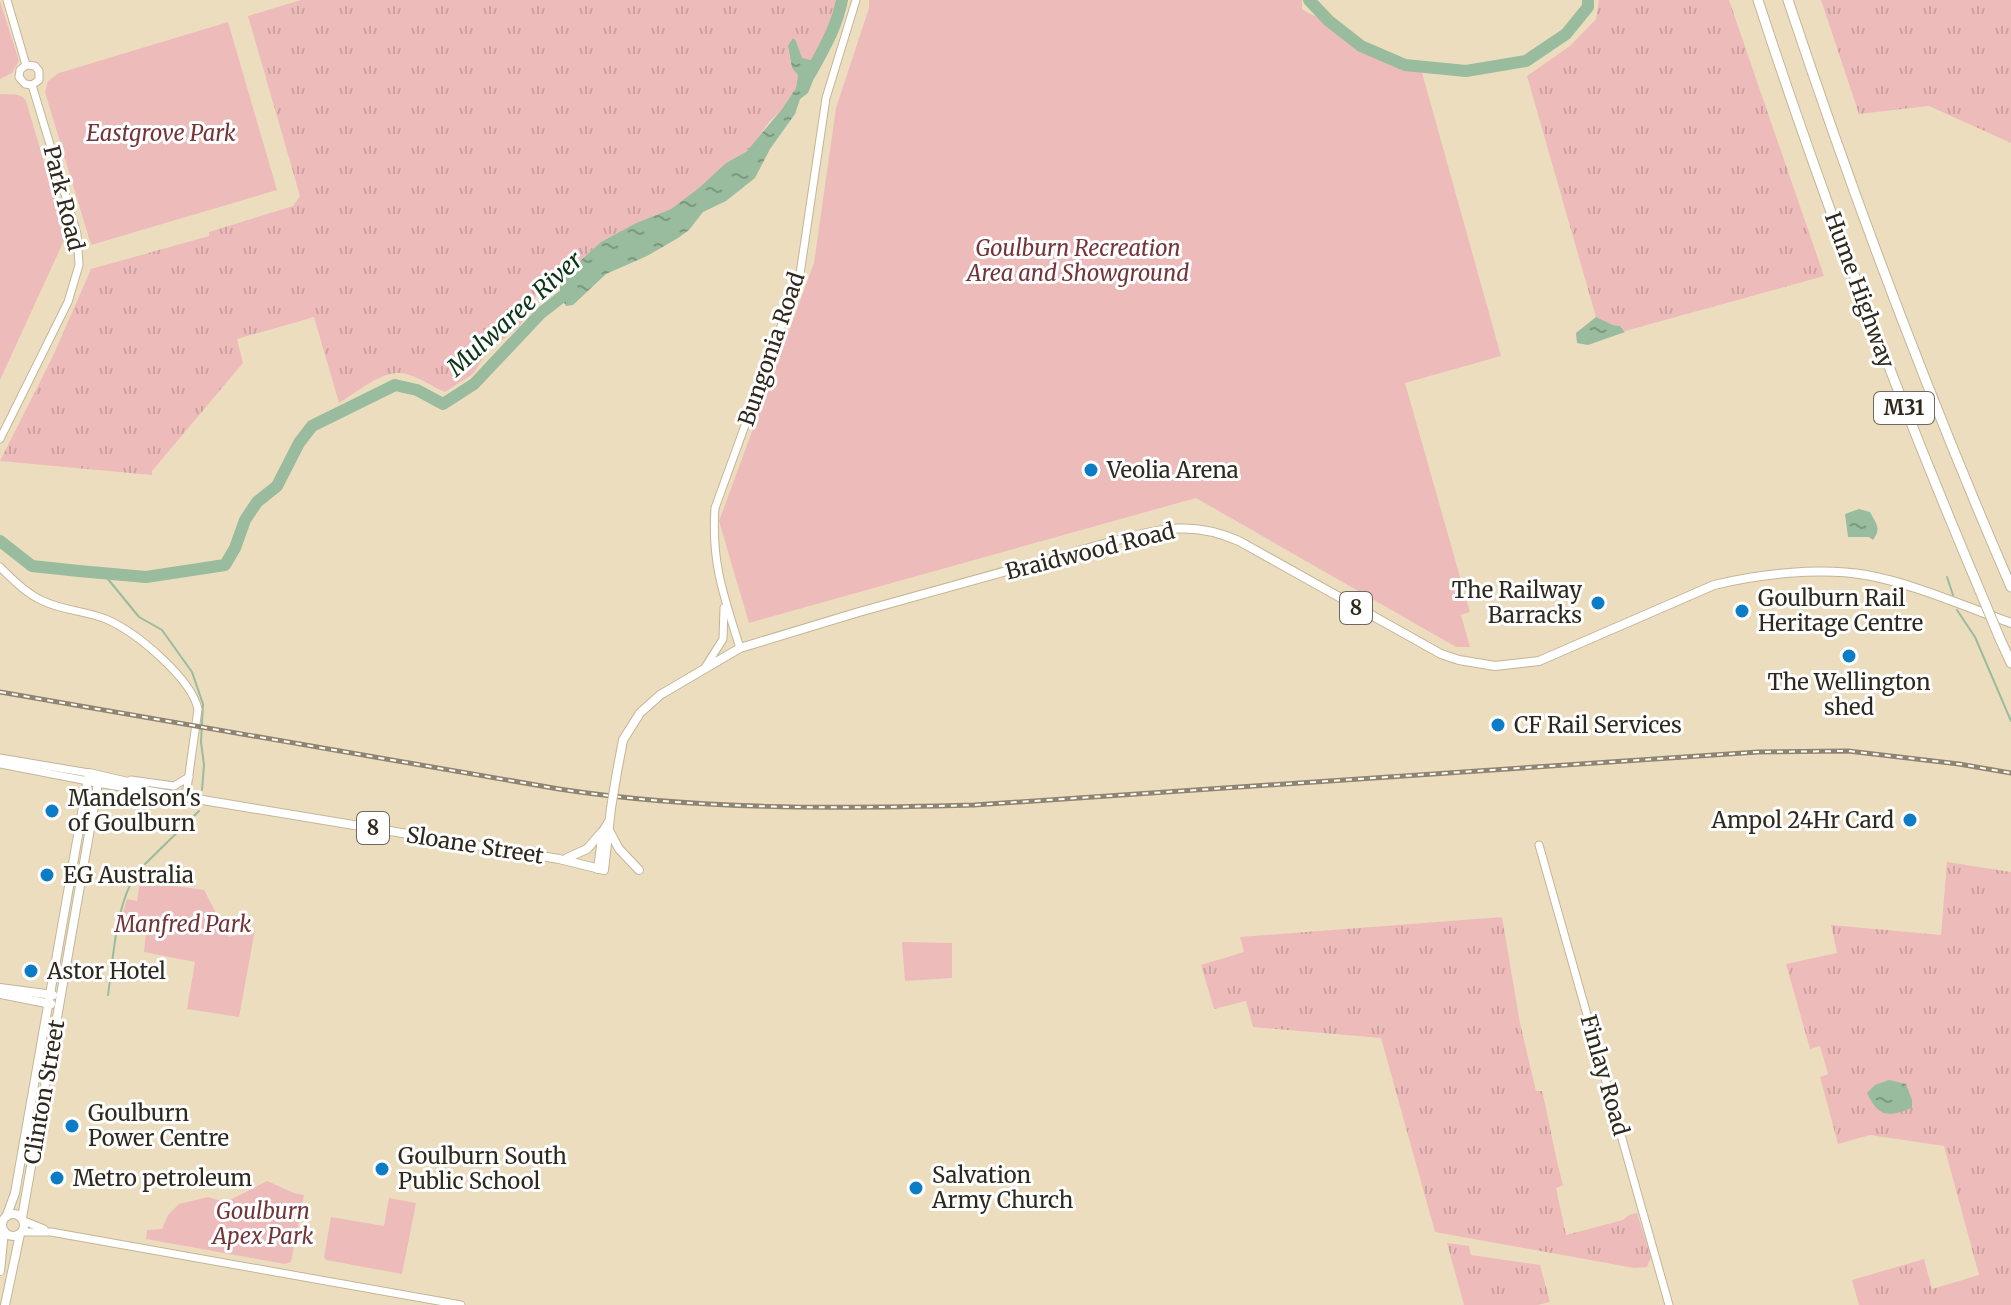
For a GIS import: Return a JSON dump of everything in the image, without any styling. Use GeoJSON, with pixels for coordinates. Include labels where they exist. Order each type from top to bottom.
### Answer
{"type":"FeatureCollection","features":[{"type":"Feature","properties":{"kind":"highway","name":"Hume Highway"},"geometry":{"type":"LineString","coordinates":[[1758,0],[1834,223],[1912,429],[2011,663]]}},
{"type":"Feature","properties":{"kind":"highway","name":"Hume Highway"},"geometry":{"type":"LineString","coordinates":[[1788,0],[1865,222],[1952,450],[2011,587]]}},
{"type":"Feature","properties":{"kind":"main road","name":"Braidwood Road"},"geometry":{"type":"LineString","coordinates":[[601,867],[623,740],[640,713],[660,695],[705,668],[740,648],[1118,540],[1176,527],[1209,530],[1232,538],[1419,644],[1476,664],[1514,665],[1539,661],[1714,585],[1744,578],[1788,574],[1866,575],[2011,623]]}},
{"type":"Feature","properties":{"kind":"main road","name":"Sloane Street"},"geometry":{"type":"LineString","coordinates":[[94,778],[120,778],[154,790]]}},
{"type":"Feature","properties":{"kind":"main road","name":"Sloane Street"},"geometry":{"type":"LineString","coordinates":[[94,778],[601,867]]}},
{"type":"Feature","properties":{"kind":"main road","name":"Clinton Street"},"geometry":{"type":"LineString","coordinates":[[4,1216],[15,1193],[49,999],[94,778]]}},
{"type":"Feature","properties":{"kind":"main road"},"geometry":{"type":"LineString","coordinates":[[563,859],[587,849],[607,828],[619,849],[639,870]]}},
{"type":"Feature","properties":{"kind":"main road","name":"Clinton Street"},"geometry":{"type":"LineString","coordinates":[[23,1220],[61,1001],[77,870]]}},
{"type":"Feature","properties":{"kind":"main road"},"geometry":{"type":"LineString","coordinates":[[0,991],[61,1001]]}},
{"type":"Feature","properties":{"kind":"main road"},"geometry":{"type":"LineString","coordinates":[[0,1271],[4,1216],[15,1213],[23,1220],[5,1305]]}},
{"type":"Feature","properties":{"kind":"main road"},"geometry":{"type":"LineString","coordinates":[[2,1229],[11,1236],[21,1233]]}},
{"type":"Feature","properties":{"kind":"street"},"geometry":{"type":"LineString","coordinates":[[7,0],[26,65]]}},
{"type":"Feature","properties":{"kind":"street","name":"Bungonia Road"},"geometry":{"type":"LineString","coordinates":[[740,648],[722,590],[712,542],[715,508],[800,274],[826,98],[856,0]]}},
{"type":"Feature","properties":{"kind":"street"},"geometry":{"type":"LineString","coordinates":[[26,65],[35,66],[39,71],[39,80],[32,85],[25,84],[19,77],[20,70],[26,65]]}},
{"type":"Feature","properties":{"kind":"street","name":"Park Road"},"geometry":{"type":"LineString","coordinates":[[0,439],[68,302],[79,265],[77,234],[32,85]]}},
{"type":"Feature","properties":{"kind":"street"},"geometry":{"type":"LineString","coordinates":[[0,567],[41,601],[100,617],[117,625],[184,681],[198,709],[186,796]]}},
{"type":"Feature","properties":{"kind":"street"},"geometry":{"type":"LineString","coordinates":[[705,668],[723,639],[722,590]]}},
{"type":"Feature","properties":{"kind":"street","name":"Sloane Street"},"geometry":{"type":"LineString","coordinates":[[0,758],[94,778]]}},
{"type":"Feature","properties":{"kind":"street","name":"Sloane Street"},"geometry":{"type":"LineString","coordinates":[[0,764],[94,778]]}},
{"type":"Feature","properties":{"kind":"street"},"geometry":{"type":"LineString","coordinates":[[120,778],[174,786],[189,777]]}},
{"type":"Feature","properties":{"kind":"street","name":"Finlay Road"},"geometry":{"type":"LineString","coordinates":[[1539,845],[1669,1305]]}},
{"type":"Feature","properties":{"kind":"street"},"geometry":{"type":"LineString","coordinates":[[23,1220],[51,1232]]}},
{"type":"Feature","properties":{"kind":"street"},"geometry":{"type":"LineString","coordinates":[[21,1233],[51,1232],[461,1305]]}},
{"type":"Feature","properties":{"kind":"green space"},"geometry":{"type":"Polygon","coordinates":[[[301,0],[838,0],[836,14],[811,61],[802,59],[796,41],[788,48],[792,68],[798,75],[796,88],[751,148],[726,163],[700,188],[671,209],[601,242],[559,280],[546,278],[519,327],[487,352],[473,374],[445,392],[415,377],[397,373],[374,380],[339,403],[314,317],[237,339],[243,363],[152,471],[152,475],[0,461],[53,356],[91,269],[209,236],[209,232],[293,206],[300,196],[248,16],[301,0]]]}},
{"type":"Feature","properties":{"kind":"green space","name":"Goulburn Recreation Area and Showground"},"geometry":{"type":"Polygon","coordinates":[[[869,0],[1302,0],[1302,9],[1331,23],[1386,62],[1410,70],[1421,69],[1501,356],[1405,383],[1470,612],[1461,615],[1470,647],[1456,647],[1196,498],[749,623],[719,521],[814,263],[836,108],[869,0]]]}},
{"type":"Feature","properties":{"kind":"green space"},"geometry":{"type":"Polygon","coordinates":[[[1599,0],[1729,0],[1824,276],[1625,331],[1596,317],[1527,76],[1570,46],[1596,19],[1599,0]]]}},
{"type":"Feature","properties":{"kind":"green space"},"geometry":{"type":"Polygon","coordinates":[[[1821,0],[2011,0],[2011,143],[1929,106],[1859,114],[1821,0]]]}},
{"type":"Feature","properties":{"kind":"green space"},"geometry":{"type":"Polygon","coordinates":[[[0,1],[19,61],[12,73],[0,79],[0,1]]]}},
{"type":"Feature","properties":{"kind":"green space","name":"Eastgrove Park"},"geometry":{"type":"Polygon","coordinates":[[[228,22],[277,190],[91,245],[45,92],[48,81],[59,73],[228,22]]]}},
{"type":"Feature","properties":{"kind":"green space"},"geometry":{"type":"Polygon","coordinates":[[[0,94],[18,95],[26,101],[66,236],[0,380],[0,94]]]}},
{"type":"Feature","properties":{"kind":"green space"},"geometry":{"type":"Polygon","coordinates":[[[1947,862],[2011,872],[2011,1305],[1859,1305],[1852,1280],[1924,1259],[1932,1289],[1979,1275],[1944,1146],[1870,1135],[1838,1144],[1820,1077],[1828,1074],[1820,1046],[1810,1049],[1786,964],[1837,953],[1831,925],[1941,935],[1947,862]]]}},
{"type":"Feature","properties":{"kind":"green space","name":"Manfred Park"},"geometry":{"type":"Polygon","coordinates":[[[140,881],[204,890],[229,937],[255,930],[239,1017],[187,1009],[195,962],[144,952],[147,923],[121,919],[127,899],[137,901],[140,881]]]}},
{"type":"Feature","properties":{"kind":"green space"},"geometry":{"type":"Polygon","coordinates":[[[1502,917],[1520,1023],[1536,1091],[1542,1091],[1563,1185],[1556,1188],[1566,1235],[1623,1220],[1637,1213],[1651,1257],[1647,1267],[1634,1268],[1435,1232],[1381,1038],[1253,1027],[1246,1001],[1214,1009],[1201,965],[1244,952],[1240,937],[1502,917]]]}},
{"type":"Feature","properties":{"kind":"green space"},"geometry":{"type":"Polygon","coordinates":[[[902,942],[952,943],[952,978],[905,981],[902,942]]]}},
{"type":"Feature","properties":{"kind":"green space","name":"Goulburn Apex Park"},"geometry":{"type":"Polygon","coordinates":[[[267,1181],[304,1195],[291,1262],[285,1264],[146,1239],[147,1230],[162,1229],[168,1215],[179,1204],[208,1197],[225,1202],[267,1181]]]}},
{"type":"Feature","properties":{"kind":"green space"},"geometry":{"type":"Polygon","coordinates":[[[389,1198],[416,1203],[402,1274],[326,1260],[331,1217],[384,1226],[389,1198]]]}},
{"type":"Feature","properties":{"kind":"green space"},"geometry":{"type":"Polygon","coordinates":[[[1447,1243],[1469,1246],[1471,1255],[1540,1265],[1550,1302],[1538,1305],[1464,1305],[1447,1243]]]}},
{"type":"Feature","properties":{"kind":"water"},"geometry":{"type":"Polygon","coordinates":[[[793,38],[802,58],[818,62],[819,66],[808,93],[800,99],[795,114],[770,149],[755,178],[726,201],[703,212],[678,238],[606,274],[573,305],[566,306],[561,298],[559,280],[601,242],[671,209],[726,163],[747,151],[796,88],[798,75],[792,68],[788,46],[793,38]]]}},
{"type":"Feature","properties":{"kind":"water"},"geometry":{"type":"Polygon","coordinates":[[[1596,317],[1620,326],[1625,332],[1588,345],[1577,343],[1576,333],[1596,317]]]}},
{"type":"Feature","properties":{"kind":"water"},"geometry":{"type":"Polygon","coordinates":[[[1859,509],[1870,512],[1876,523],[1878,529],[1873,540],[1869,537],[1848,537],[1845,514],[1859,509]]]}},
{"type":"Feature","properties":{"kind":"water"},"geometry":{"type":"Polygon","coordinates":[[[1889,1080],[1906,1084],[1912,1108],[1890,1114],[1876,1107],[1867,1093],[1875,1085],[1889,1080]]]}},
{"type":"Feature","properties":{"kind":"waterway","name":"Mulwaree River"},"geometry":{"type":"LineString","coordinates":[[810,74],[833,29],[842,0]]}},
{"type":"Feature","properties":{"kind":"waterway","name":"Mulwaree River"},"geometry":{"type":"LineString","coordinates":[[1309,0],[1329,21],[1361,46],[1405,65],[1466,71],[1526,61],[1566,34],[1588,7],[1588,0]]}},
{"type":"Feature","properties":{"kind":"waterway","name":"Mulwaree River"},"geometry":{"type":"LineString","coordinates":[[0,541],[32,566],[146,577],[225,565],[245,520],[257,502],[277,486],[299,443],[312,426],[395,385],[417,390],[443,404],[474,384],[541,313],[572,289]]}},
{"type":"Feature","properties":{"kind":"waterway"},"geometry":{"type":"LineString","coordinates":[[103,573],[139,617],[162,630],[192,672],[203,704],[202,790]]}},
{"type":"Feature","properties":{"kind":"waterway"},"geometry":{"type":"LineString","coordinates":[[1947,577],[1953,595]]}},
{"type":"Feature","properties":{"kind":"waterway"},"geometry":{"type":"LineString","coordinates":[[1957,610],[1975,637],[2011,721]]}},
{"type":"Feature","properties":{"kind":"waterway"},"geometry":{"type":"LineString","coordinates":[[108,995],[116,931],[130,886],[137,872],[199,811]]}},
{"type":"Feature","properties":{"kind":"railway"},"geometry":{"type":"LineString","coordinates":[[0,692],[559,789],[714,804],[818,807],[974,805],[1758,752],[1848,751],[2011,773]]}},
{"type":"Feature","properties":{"kind":"place","name":"Veolia Arena"},"geometry":{"type":"Point","coordinates":[1091,470]}},
{"type":"Feature","properties":{"kind":"place","name":"The Railway Barracks"},"geometry":{"type":"Point","coordinates":[1598,603]}},
{"type":"Feature","properties":{"kind":"place","name":"Goulburn Rail Heritage Centre"},"geometry":{"type":"Point","coordinates":[1742,611]}},
{"type":"Feature","properties":{"kind":"place","name":"The Wellington shed"},"geometry":{"type":"Point","coordinates":[1849,656]}},
{"type":"Feature","properties":{"kind":"place","name":"CF Rail Services"},"geometry":{"type":"Point","coordinates":[1498,725]}},
{"type":"Feature","properties":{"kind":"place","name":"Mandelson's of Goulburn"},"geometry":{"type":"Point","coordinates":[52,811]}},
{"type":"Feature","properties":{"kind":"place","name":"Ampol 24Hr Card"},"geometry":{"type":"Point","coordinates":[1910,820]}},
{"type":"Feature","properties":{"kind":"place","name":"EG Australia"},"geometry":{"type":"Point","coordinates":[47,875]}},
{"type":"Feature","properties":{"kind":"place","name":"Astor Hotel"},"geometry":{"type":"Point","coordinates":[31,971]}},
{"type":"Feature","properties":{"kind":"place","name":"Goulburn Power Centre"},"geometry":{"type":"Point","coordinates":[72,1126]}},
{"type":"Feature","properties":{"kind":"place","name":"Goulburn South Public School"},"geometry":{"type":"Point","coordinates":[382,1169]}},
{"type":"Feature","properties":{"kind":"place","name":"Metro petroleum"},"geometry":{"type":"Point","coordinates":[57,1178]}},
{"type":"Feature","properties":{"kind":"place","name":"Salvation Army Church"},"geometry":{"type":"Point","coordinates":[916,1188]}}]}
